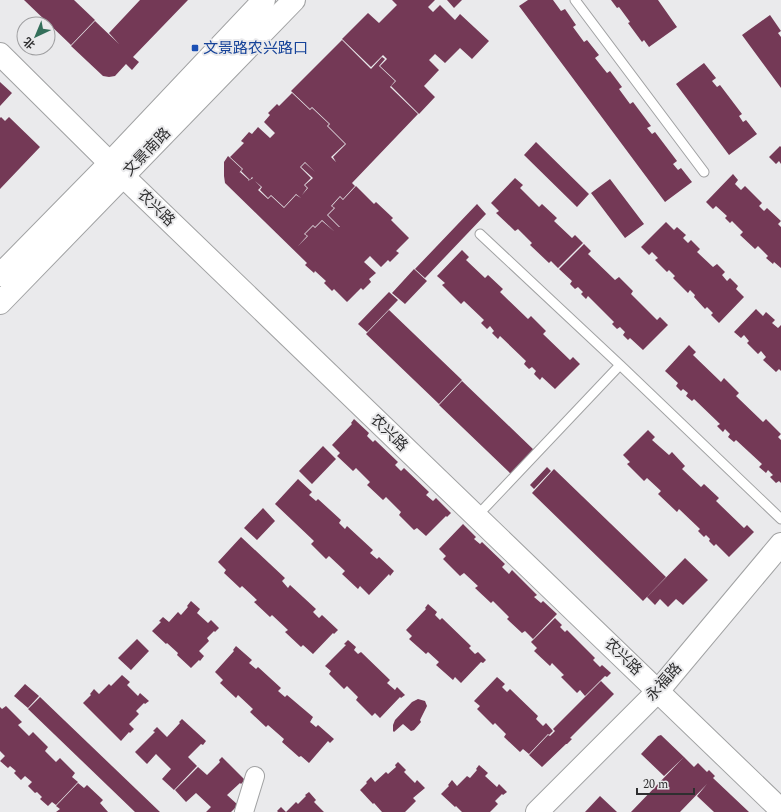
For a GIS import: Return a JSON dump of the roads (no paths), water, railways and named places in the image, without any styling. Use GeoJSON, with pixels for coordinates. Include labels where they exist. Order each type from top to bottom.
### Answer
{"type":"FeatureCollection","features":[{"type":"Feature","properties":{"kind":"street","name":"文景南路"},"geometry":{"type":"LineString","coordinates":[[0,304],[264,0]]}},
{"type":"Feature","properties":{"kind":"street","name":"文景南路"},"geometry":{"type":"LineString","coordinates":[[0,275],[117,170],[294,0]]}},
{"type":"Feature","properties":{"kind":"street","name":"农兴路"},"geometry":{"type":"LineString","coordinates":[[0,54],[117,170],[781,810]]}},
{"type":"Feature","properties":{"kind":"street","name":"永福路"},"geometry":{"type":"LineString","coordinates":[[537,812],[658,691],[781,544]]}},
{"type":"Feature","properties":{"kind":"street"},"geometry":{"type":"LineString","coordinates":[[244,812],[255,776]]}},
{"type":"Feature","properties":{"kind":"lane"},"geometry":{"type":"LineString","coordinates":[[575,0],[704,172]]}},
{"type":"Feature","properties":{"kind":"lane"},"geometry":{"type":"LineString","coordinates":[[480,234],[781,519]]}},
{"type":"Feature","properties":{"kind":"lane"},"geometry":{"type":"LineString","coordinates":[[476,517],[620,365]]}},
{"type":"Feature","properties":{"kind":"place","name":"文景路农兴路口"},"geometry":{"type":"Point","coordinates":[195,48]}}]}
